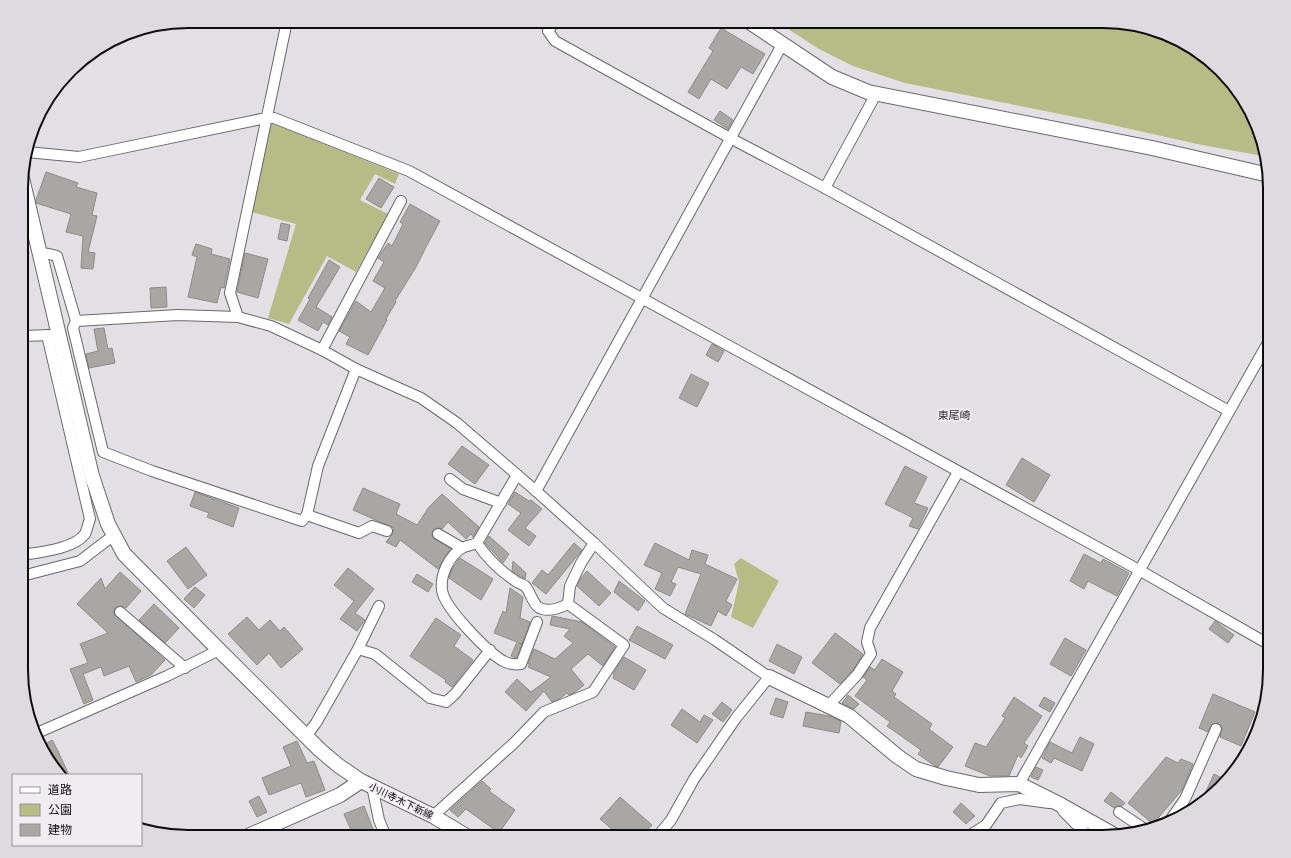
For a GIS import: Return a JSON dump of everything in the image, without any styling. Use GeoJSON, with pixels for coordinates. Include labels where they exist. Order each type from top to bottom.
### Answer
{"type":"FeatureCollection","features":[{"type":"Feature","properties":{"kind":"street"},"geometry":{"type":"LineString","coordinates":[[238,317],[230,294],[285,28]]}},
{"type":"Feature","properties":{"kind":"street"},"geometry":{"type":"LineString","coordinates":[[550,28],[548,31],[555,41],[1229,411]]}},
{"type":"Feature","properties":{"kind":"street"},"geometry":{"type":"LineString","coordinates":[[759,28],[832,77],[868,92],[1152,148],[1263,174]]}},
{"type":"Feature","properties":{"kind":"street"},"geometry":{"type":"LineString","coordinates":[[536,491],[783,43]]}},
{"type":"Feature","properties":{"kind":"street"},"geometry":{"type":"LineString","coordinates":[[825,188],[876,94]]}},
{"type":"Feature","properties":{"kind":"street"},"geometry":{"type":"LineString","coordinates":[[32,152],[78,157],[266,118],[274,118],[409,171],[1139,570],[1263,641]]}},
{"type":"Feature","properties":{"kind":"street"},"geometry":{"type":"LineString","coordinates":[[322,350],[402,201]]}},
{"type":"Feature","properties":{"kind":"street"},"geometry":{"type":"LineString","coordinates":[[28,204],[39,253],[53,335],[90,519],[85,534],[76,542],[60,548],[28,554]]}},
{"type":"Feature","properties":{"kind":"street"},"geometry":{"type":"LineString","coordinates":[[39,253],[57,256],[76,321],[73,328],[103,452],[152,471],[302,521],[308,515],[318,466],[356,369]]}},
{"type":"Feature","properties":{"kind":"street"},"geometry":{"type":"LineString","coordinates":[[76,321],[178,315],[238,317],[271,326],[322,350],[356,369],[421,398],[457,423],[536,491],[663,608],[715,640],[769,677],[849,716],[897,756],[916,769],[946,778],[979,784],[1019,784],[1061,805],[1105,830]]}},
{"type":"Feature","properties":{"kind":"street"},"geometry":{"type":"LineString","coordinates":[[28,336],[53,335]]}},
{"type":"Feature","properties":{"kind":"street"},"geometry":{"type":"LineString","coordinates":[[53,335],[92,476],[108,524],[124,554],[306,736],[339,766],[366,784],[383,830]]}},
{"type":"Feature","properties":{"kind":"street"},"geometry":{"type":"LineString","coordinates":[[1019,784],[1263,351]]}},
{"type":"Feature","properties":{"kind":"street"},"geometry":{"type":"LineString","coordinates":[[828,706],[857,675],[871,654],[867,642],[870,628],[958,472]]}},
{"type":"Feature","properties":{"kind":"street"},"geometry":{"type":"LineString","coordinates":[[517,475],[477,543],[462,548],[450,560],[443,575],[442,591],[447,602],[460,620],[490,650],[504,661],[515,665],[521,664],[537,622]]}},
{"type":"Feature","properties":{"kind":"street"},"geometry":{"type":"LineString","coordinates":[[450,479],[463,489],[501,503]]}},
{"type":"Feature","properties":{"kind":"street"},"geometry":{"type":"LineString","coordinates":[[308,515],[359,533],[372,526],[387,532]]}},
{"type":"Feature","properties":{"kind":"street"},"geometry":{"type":"LineString","coordinates":[[438,534],[462,548]]}},
{"type":"Feature","properties":{"kind":"street"},"geometry":{"type":"LineString","coordinates":[[28,574],[80,561],[114,535]]}},
{"type":"Feature","properties":{"kind":"street"},"geometry":{"type":"LineString","coordinates":[[477,543],[486,556],[499,569],[514,581],[526,587],[538,607],[546,609],[560,608],[568,604]]}},
{"type":"Feature","properties":{"kind":"street"},"geometry":{"type":"LineString","coordinates":[[568,604],[570,586],[581,563],[594,543]]}},
{"type":"Feature","properties":{"kind":"street"},"geometry":{"type":"LineString","coordinates":[[433,816],[514,743],[544,712],[593,692],[624,646],[568,604]]}},
{"type":"Feature","properties":{"kind":"street"},"geometry":{"type":"LineString","coordinates":[[306,736],[316,723],[358,649],[379,606]]}},
{"type":"Feature","properties":{"kind":"street"},"geometry":{"type":"LineString","coordinates":[[120,612],[185,668]]}},
{"type":"Feature","properties":{"kind":"street"},"geometry":{"type":"LineString","coordinates":[[358,649],[375,654],[430,698],[446,702],[455,694],[490,650]]}},
{"type":"Feature","properties":{"kind":"street"},"geometry":{"type":"LineString","coordinates":[[40,732],[185,668],[219,650]]}},
{"type":"Feature","properties":{"kind":"street"},"geometry":{"type":"LineString","coordinates":[[663,830],[671,820],[694,779],[736,718],[769,677]]}},
{"type":"Feature","properties":{"kind":"street"},"geometry":{"type":"LineString","coordinates":[[1175,812],[1184,799],[1216,729]]}},
{"type":"Feature","properties":{"kind":"street","name":"小川寺木下新線"},"geometry":{"type":"LineString","coordinates":[[262,830],[366,784],[433,816],[456,830]]}},
{"type":"Feature","properties":{"kind":"street"},"geometry":{"type":"LineString","coordinates":[[978,830],[986,825],[1001,803],[1020,799],[1061,805]]}},
{"type":"Feature","properties":{"kind":"street"},"geometry":{"type":"LineString","coordinates":[[1061,805],[1064,812],[1082,830]]}},
{"type":"Feature","properties":{"kind":"street"},"geometry":{"type":"LineString","coordinates":[[1119,812],[1140,826]]}},
{"type":"Feature","properties":{"kind":"green space"},"geometry":{"type":"Polygon","coordinates":[[[787,28],[1113,28],[1144,33],[1183,49],[1216,75],[1242,108],[1251,127],[1260,155],[1202,145],[1090,120],[905,83],[853,66],[819,49],[787,28]]]}},
{"type":"Feature","properties":{"kind":"green space"},"geometry":{"type":"Polygon","coordinates":[[[272,123],[399,174],[395,184],[375,174],[360,200],[388,214],[356,272],[327,256],[289,324],[268,318],[296,224],[251,212],[269,124],[272,123]]]}},
{"type":"Feature","properties":{"kind":"green space"},"geometry":{"type":"Polygon","coordinates":[[[741,558],[779,581],[753,628],[731,617],[739,582],[734,564],[741,558]]]}},
{"type":"Feature","properties":{"kind":"building"},"geometry":{"type":"Polygon","coordinates":[[[721,28],[765,54],[753,74],[741,67],[727,89],[711,79],[699,99],[688,92],[713,51],[709,48],[721,28]]]}},
{"type":"Feature","properties":{"kind":"building"},"geometry":{"type":"Polygon","coordinates":[[[720,111],[733,120],[728,129],[714,120],[720,111]]]}},
{"type":"Feature","properties":{"kind":"building"},"geometry":{"type":"Polygon","coordinates":[[[46,172],[78,183],[76,187],[97,193],[92,215],[97,216],[88,252],[95,253],[93,269],[81,268],[83,236],[66,232],[71,214],[36,203],[46,172]]]}},
{"type":"Feature","properties":{"kind":"building"},"geometry":{"type":"Polygon","coordinates":[[[379,178],[394,187],[381,208],[366,199],[379,178]]]}},
{"type":"Feature","properties":{"kind":"building"},"geometry":{"type":"Polygon","coordinates":[[[410,204],[440,221],[416,267],[395,301],[396,302],[386,319],[387,320],[368,355],[346,344],[350,337],[339,331],[356,301],[371,312],[385,288],[373,281],[384,262],[378,258],[388,243],[392,246],[403,224],[400,222],[410,204]]]}},
{"type":"Feature","properties":{"kind":"building"},"geometry":{"type":"Polygon","coordinates":[[[281,223],[290,225],[287,241],[278,239],[281,223]]]}},
{"type":"Feature","properties":{"kind":"building"},"geometry":{"type":"Polygon","coordinates":[[[196,244],[212,249],[211,254],[230,259],[224,288],[221,287],[217,303],[188,297],[197,257],[192,255],[196,244]]]}},
{"type":"Feature","properties":{"kind":"building"},"geometry":{"type":"Polygon","coordinates":[[[245,253],[268,259],[258,298],[237,292],[245,253]]]}},
{"type":"Feature","properties":{"kind":"building"},"geometry":{"type":"Polygon","coordinates":[[[329,260],[340,267],[316,307],[332,317],[328,325],[323,322],[318,331],[298,320],[310,299],[308,298],[329,260]]]}},
{"type":"Feature","properties":{"kind":"building"},"geometry":{"type":"Polygon","coordinates":[[[166,287],[167,307],[151,308],[150,288],[166,287]]]}},
{"type":"Feature","properties":{"kind":"building"},"geometry":{"type":"Polygon","coordinates":[[[104,328],[108,349],[112,348],[115,363],[89,368],[86,354],[98,351],[94,329],[104,328]]]}},
{"type":"Feature","properties":{"kind":"building"},"geometry":{"type":"Polygon","coordinates":[[[712,344],[724,351],[718,362],[706,355],[712,344]]]}},
{"type":"Feature","properties":{"kind":"building"},"geometry":{"type":"Polygon","coordinates":[[[691,374],[709,383],[697,407],[679,398],[691,374]]]}},
{"type":"Feature","properties":{"kind":"building"},"geometry":{"type":"Polygon","coordinates":[[[462,446],[489,465],[475,484],[448,464],[462,446]]]}},
{"type":"Feature","properties":{"kind":"building"},"geometry":{"type":"Polygon","coordinates":[[[1022,458],[1050,475],[1034,502],[1006,485],[1022,458]]]}},
{"type":"Feature","properties":{"kind":"building"},"geometry":{"type":"Polygon","coordinates":[[[905,466],[927,477],[914,503],[928,508],[918,529],[909,526],[913,518],[885,504],[905,466]]]}},
{"type":"Feature","properties":{"kind":"building"},"geometry":{"type":"Polygon","coordinates":[[[363,488],[400,504],[396,514],[417,525],[429,507],[442,494],[479,527],[473,537],[471,534],[466,539],[448,522],[442,529],[438,528],[433,530],[433,538],[451,549],[438,569],[400,540],[396,547],[386,542],[393,533],[394,528],[353,510],[363,488]]]}},
{"type":"Feature","properties":{"kind":"building"},"geometry":{"type":"Polygon","coordinates":[[[195,492],[239,508],[233,527],[207,517],[209,513],[190,506],[195,492]]]}},
{"type":"Feature","properties":{"kind":"building"},"geometry":{"type":"Polygon","coordinates":[[[515,492],[529,501],[531,500],[542,509],[525,528],[536,536],[529,546],[508,530],[521,513],[508,504],[515,492]]]}},
{"type":"Feature","properties":{"kind":"building"},"geometry":{"type":"Polygon","coordinates":[[[489,536],[509,554],[503,563],[485,543],[489,536]]]}},
{"type":"Feature","properties":{"kind":"building"},"geometry":{"type":"Polygon","coordinates":[[[574,543],[582,550],[546,594],[532,583],[542,570],[548,575],[574,543]]]}},
{"type":"Feature","properties":{"kind":"building"},"geometry":{"type":"Polygon","coordinates":[[[655,543],[689,560],[692,550],[708,555],[705,564],[737,579],[726,601],[732,605],[726,616],[718,611],[711,626],[685,614],[701,574],[678,567],[671,582],[676,584],[670,596],[655,589],[662,573],[644,565],[655,543]]]}},
{"type":"Feature","properties":{"kind":"building"},"geometry":{"type":"Polygon","coordinates":[[[186,547],[207,575],[188,589],[167,561],[186,547]]]}},
{"type":"Feature","properties":{"kind":"building"},"geometry":{"type":"Polygon","coordinates":[[[1084,554],[1101,563],[1103,559],[1129,573],[1117,596],[1088,581],[1084,589],[1070,581],[1084,554]]]}},
{"type":"Feature","properties":{"kind":"building"},"geometry":{"type":"Polygon","coordinates":[[[460,558],[493,579],[481,600],[449,578],[452,569],[460,558]]]}},
{"type":"Feature","properties":{"kind":"building"},"geometry":{"type":"Polygon","coordinates":[[[513,561],[526,573],[525,579],[512,571],[513,561]]]}},
{"type":"Feature","properties":{"kind":"building"},"geometry":{"type":"Polygon","coordinates":[[[348,568],[374,589],[355,613],[365,620],[357,631],[340,619],[354,601],[334,585],[348,568]]]}},
{"type":"Feature","properties":{"kind":"building"},"geometry":{"type":"Polygon","coordinates":[[[587,571],[611,593],[599,606],[577,586],[587,571]]]}},
{"type":"Feature","properties":{"kind":"building"},"geometry":{"type":"Polygon","coordinates":[[[120,572],[141,591],[126,608],[121,606],[115,608],[114,614],[165,660],[151,675],[136,682],[129,666],[104,676],[101,667],[83,674],[93,700],[84,704],[70,669],[88,663],[80,644],[108,633],[77,604],[101,578],[105,589],[120,572]]]}},
{"type":"Feature","properties":{"kind":"building"},"geometry":{"type":"Polygon","coordinates":[[[417,574],[433,584],[428,592],[412,582],[417,574]]]}},
{"type":"Feature","properties":{"kind":"building"},"geometry":{"type":"Polygon","coordinates":[[[619,581],[645,601],[638,611],[614,592],[619,581]]]}},
{"type":"Feature","properties":{"kind":"building"},"geometry":{"type":"Polygon","coordinates":[[[195,587],[205,595],[194,608],[184,599],[195,587]]]}},
{"type":"Feature","properties":{"kind":"building"},"geometry":{"type":"Polygon","coordinates":[[[510,588],[523,597],[520,618],[530,622],[516,658],[511,656],[517,642],[494,633],[503,611],[506,613],[510,588]]]}},
{"type":"Feature","properties":{"kind":"building"},"geometry":{"type":"Polygon","coordinates":[[[154,604],[179,628],[165,643],[139,620],[154,604]]]}},
{"type":"Feature","properties":{"kind":"building"},"geometry":{"type":"Polygon","coordinates":[[[552,616],[582,622],[615,647],[603,666],[588,654],[571,669],[584,685],[574,693],[569,695],[567,693],[552,702],[544,691],[526,711],[505,692],[517,679],[531,692],[551,677],[528,667],[534,649],[555,659],[573,643],[564,636],[570,629],[550,625],[552,616]]]}},
{"type":"Feature","properties":{"kind":"building"},"geometry":{"type":"Polygon","coordinates":[[[247,617],[259,630],[270,620],[280,631],[284,627],[303,649],[281,668],[269,653],[257,665],[228,634],[247,617]]]}},
{"type":"Feature","properties":{"kind":"building"},"geometry":{"type":"Polygon","coordinates":[[[436,618],[461,635],[454,646],[473,660],[452,687],[445,682],[446,680],[410,656],[436,618]]]}},
{"type":"Feature","properties":{"kind":"building"},"geometry":{"type":"Polygon","coordinates":[[[1215,621],[1234,635],[1228,643],[1209,629],[1215,621]]]}},
{"type":"Feature","properties":{"kind":"building"},"geometry":{"type":"Polygon","coordinates":[[[637,626],[673,645],[665,659],[629,640],[637,626]]]}},
{"type":"Feature","properties":{"kind":"building"},"geometry":{"type":"Polygon","coordinates":[[[835,633],[863,654],[853,670],[840,684],[812,663],[835,633]]]}},
{"type":"Feature","properties":{"kind":"building"},"geometry":{"type":"Polygon","coordinates":[[[1065,638],[1086,650],[1071,676],[1050,664],[1065,638]]]}},
{"type":"Feature","properties":{"kind":"building"},"geometry":{"type":"Polygon","coordinates":[[[777,644],[802,657],[794,674],[769,661],[777,644]]]}},
{"type":"Feature","properties":{"kind":"building"},"geometry":{"type":"Polygon","coordinates":[[[624,657],[646,670],[634,690],[613,678],[613,674],[624,657]]]}},
{"type":"Feature","properties":{"kind":"building"},"geometry":{"type":"Polygon","coordinates":[[[882,659],[903,672],[892,691],[896,694],[894,697],[932,724],[929,729],[953,747],[938,767],[918,754],[921,750],[887,726],[890,722],[855,696],[867,680],[863,677],[870,667],[875,670],[882,659]]]}},
{"type":"Feature","properties":{"kind":"building"},"geometry":{"type":"Polygon","coordinates":[[[1213,694],[1255,712],[1241,746],[1220,737],[1222,728],[1218,723],[1212,724],[1208,732],[1199,728],[1213,694]]]}},
{"type":"Feature","properties":{"kind":"building"},"geometry":{"type":"Polygon","coordinates":[[[848,695],[859,704],[854,709],[842,703],[848,695]]]}},
{"type":"Feature","properties":{"kind":"building"},"geometry":{"type":"Polygon","coordinates":[[[1014,697],[1042,716],[1024,743],[1028,746],[1021,758],[1018,755],[1009,776],[990,776],[965,766],[975,743],[986,747],[1005,718],[1002,716],[1014,697]]]}},
{"type":"Feature","properties":{"kind":"building"},"geometry":{"type":"Polygon","coordinates":[[[1044,697],[1055,703],[1050,712],[1039,706],[1044,697]]]}},
{"type":"Feature","properties":{"kind":"building"},"geometry":{"type":"Polygon","coordinates":[[[776,698],[788,702],[783,718],[770,714],[776,698]]]}},
{"type":"Feature","properties":{"kind":"building"},"geometry":{"type":"Polygon","coordinates":[[[722,702],[732,710],[723,722],[712,714],[722,702]]]}},
{"type":"Feature","properties":{"kind":"building"},"geometry":{"type":"Polygon","coordinates":[[[682,709],[700,722],[704,715],[713,720],[697,743],[671,725],[682,709]]]}},
{"type":"Feature","properties":{"kind":"building"},"geometry":{"type":"Polygon","coordinates":[[[806,712],[829,716],[841,721],[839,733],[803,726],[806,712]]]}},
{"type":"Feature","properties":{"kind":"building"},"geometry":{"type":"Polygon","coordinates":[[[1080,737],[1094,744],[1082,771],[1054,758],[1051,763],[1042,758],[1050,742],[1072,753],[1080,737]]]}},
{"type":"Feature","properties":{"kind":"building"},"geometry":{"type":"Polygon","coordinates":[[[52,740],[69,774],[55,759],[46,744],[52,740]]]}},
{"type":"Feature","properties":{"kind":"building"},"geometry":{"type":"Polygon","coordinates":[[[297,741],[307,763],[314,761],[325,790],[306,797],[301,783],[269,795],[262,778],[291,766],[283,747],[297,741]]]}},
{"type":"Feature","properties":{"kind":"building"},"geometry":{"type":"Polygon","coordinates":[[[1166,757],[1178,763],[1181,759],[1193,764],[1182,790],[1156,820],[1151,822],[1128,803],[1166,757]]]}},
{"type":"Feature","properties":{"kind":"building"},"geometry":{"type":"Polygon","coordinates":[[[1036,767],[1043,770],[1038,780],[1031,777],[1036,767]]]}},
{"type":"Feature","properties":{"kind":"building"},"geometry":{"type":"Polygon","coordinates":[[[1214,774],[1221,777],[1216,783],[1206,792],[1214,774]]]}},
{"type":"Feature","properties":{"kind":"building"},"geometry":{"type":"Polygon","coordinates":[[[482,781],[491,789],[489,791],[515,810],[501,830],[495,830],[466,809],[458,817],[450,810],[482,781]]]}},
{"type":"Feature","properties":{"kind":"building"},"geometry":{"type":"Polygon","coordinates":[[[1111,792],[1125,803],[1122,806],[1116,806],[1114,808],[1104,801],[1111,792]]]}},
{"type":"Feature","properties":{"kind":"building"},"geometry":{"type":"Polygon","coordinates":[[[259,796],[267,812],[257,817],[249,801],[259,796]]]}},
{"type":"Feature","properties":{"kind":"building"},"geometry":{"type":"Polygon","coordinates":[[[620,797],[652,825],[647,830],[613,830],[600,819],[620,797]]]}},
{"type":"Feature","properties":{"kind":"building"},"geometry":{"type":"Polygon","coordinates":[[[961,803],[975,816],[966,824],[953,812],[961,803]]]}},
{"type":"Feature","properties":{"kind":"building"},"geometry":{"type":"Polygon","coordinates":[[[364,806],[373,830],[351,830],[344,814],[364,806]]]}},
{"type":"Feature","properties":{"kind":"district","name":"東尾崎"},"geometry":{"type":"Point","coordinates":[954,415]}}]}
